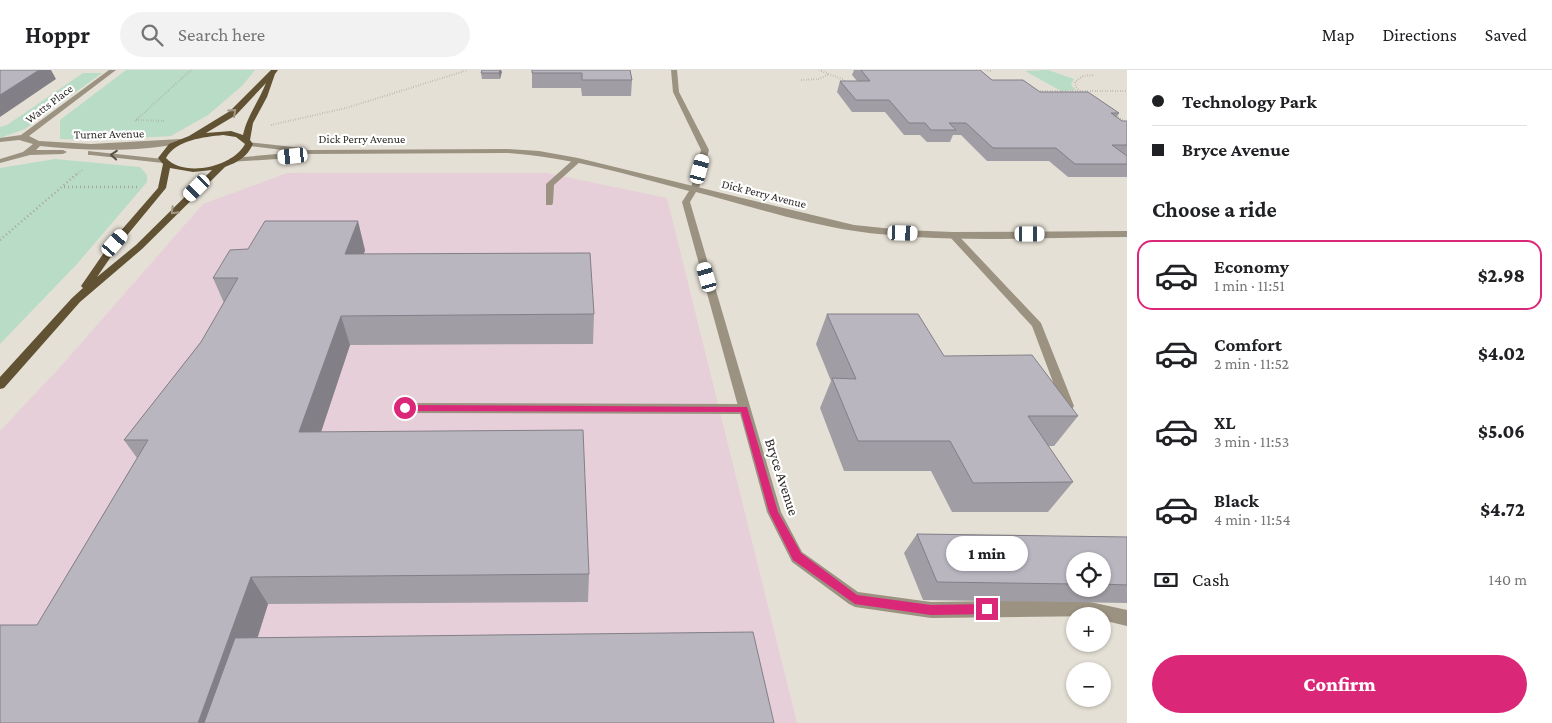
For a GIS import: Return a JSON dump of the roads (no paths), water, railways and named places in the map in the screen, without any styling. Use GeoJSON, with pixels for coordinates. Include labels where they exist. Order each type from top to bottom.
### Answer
{"type":"FeatureCollection","features":[{"type":"Feature","properties":{"kind":"main road"},"geometry":{"type":"LineString","coordinates":[[192,138],[234,112],[274,71]]}},
{"type":"Feature","properties":{"kind":"main road"},"geometry":{"type":"LineString","coordinates":[[165,163],[174,168],[190,170],[222,165],[246,152],[248,123],[264,97],[274,71]]}},
{"type":"Feature","properties":{"kind":"main road"},"geometry":{"type":"LineString","coordinates":[[0,384],[76,300],[115,243],[162,188],[165,163],[162,156],[166,151],[181,141],[225,134],[240,136],[247,142]]}},
{"type":"Feature","properties":{"kind":"main road"},"geometry":{"type":"LineString","coordinates":[[76,300],[139,247],[222,165]]}},
{"type":"Feature","properties":{"kind":"street","name":"Watts Place"},"geometry":{"type":"LineString","coordinates":[[23,138],[113,70]]}},
{"type":"Feature","properties":{"kind":"street","name":"Bryce Avenue"},"geometry":{"type":"LineString","coordinates":[[674,70],[676,92],[705,150],[694,188],[686,202],[774,512],[797,557],[855,599],[931,610],[1081,608],[1127,618]]}},
{"type":"Feature","properties":{"kind":"street"},"geometry":{"type":"LineString","coordinates":[[0,140],[23,138]]}},
{"type":"Feature","properties":{"kind":"street","name":"Turner Avenue"},"geometry":{"type":"LineString","coordinates":[[23,138],[33,139],[37,143],[92,146],[181,141]]}},
{"type":"Feature","properties":{"kind":"street","name":"Dick Perry Avenue"},"geometry":{"type":"LineString","coordinates":[[247,142],[297,148],[308,152]]}},
{"type":"Feature","properties":{"kind":"street"},"geometry":{"type":"LineString","coordinates":[[0,161],[27,153],[35,148],[37,143]]}},
{"type":"Feature","properties":{"kind":"street","name":"Dick Perry Avenue"},"geometry":{"type":"LineString","coordinates":[[233,160],[293,156],[308,152],[507,151],[539,153],[578,160],[694,188],[780,212],[854,228],[953,235],[1127,234]]}},
{"type":"Feature","properties":{"kind":"street","name":"Turner Avenue"},"geometry":{"type":"LineString","coordinates":[[27,153],[92,153],[165,163]]}},
{"type":"Feature","properties":{"kind":"street"},"geometry":{"type":"LineString","coordinates":[[548,203],[550,184],[578,160]]}},
{"type":"Feature","properties":{"kind":"street"},"geometry":{"type":"LineString","coordinates":[[953,235],[1037,325],[1068,406]]}},
{"type":"Feature","properties":{"kind":"street"},"geometry":{"type":"LineString","coordinates":[[405,408],[744,409]]}}]}
